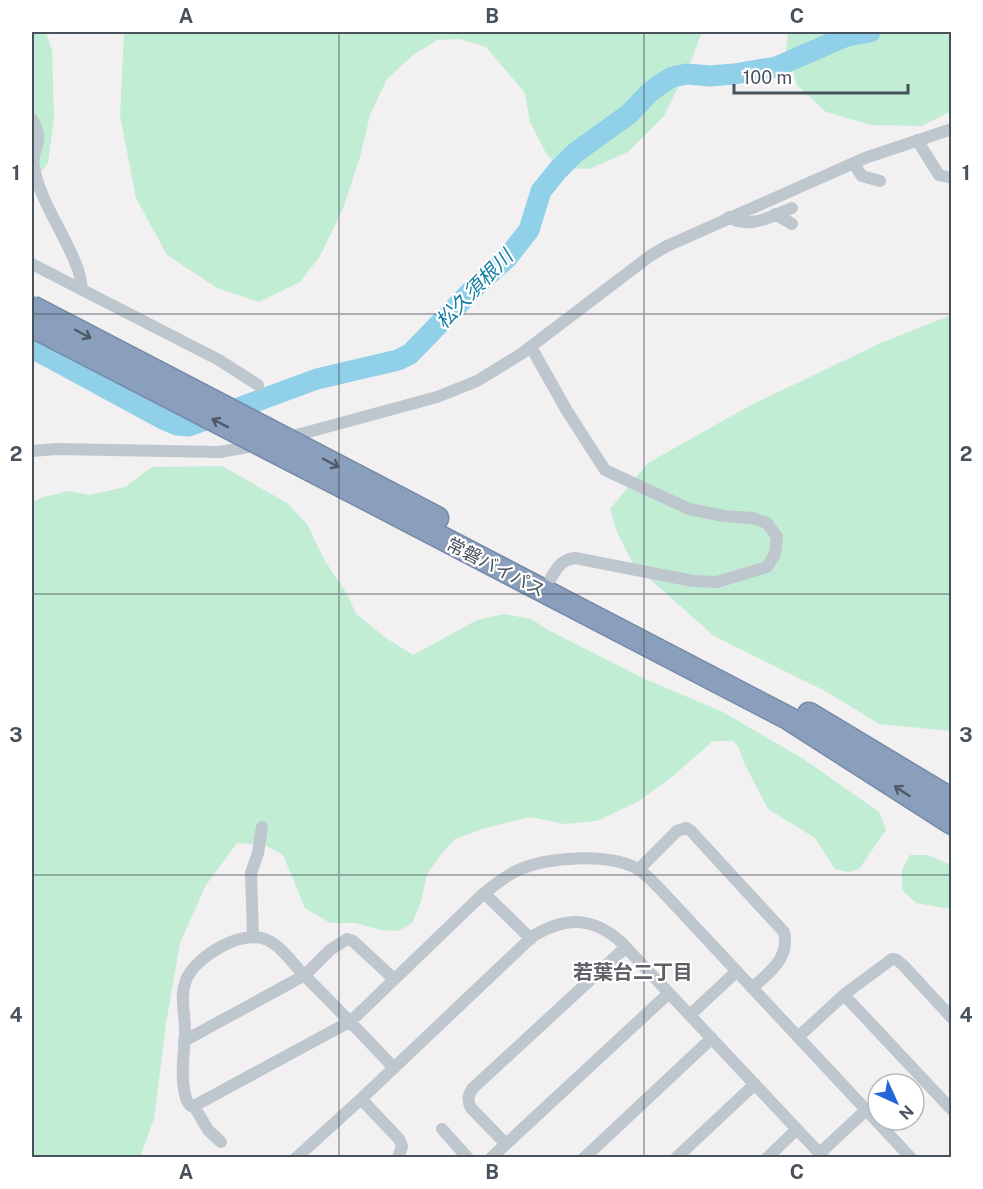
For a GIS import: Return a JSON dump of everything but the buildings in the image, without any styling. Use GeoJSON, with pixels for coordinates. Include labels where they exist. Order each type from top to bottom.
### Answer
{"type":"FeatureCollection","features":[{"type":"Feature","properties":{"kind":"highway","name":"常磐バイパス"},"geometry":{"type":"LineString","coordinates":[[32,306],[789,718],[951,823]]}},
{"type":"Feature","properties":{"kind":"highway","name":"常磐バイパス"},"geometry":{"type":"LineString","coordinates":[[32,326],[551,578],[791,703],[951,800]]}},
{"type":"Feature","properties":{"kind":"street"},"geometry":{"type":"LineString","coordinates":[[32,119],[38,130],[39,142],[33,166],[48,205],[78,268],[82,290]]}},
{"type":"Feature","properties":{"kind":"street"},"geometry":{"type":"LineString","coordinates":[[32,451],[59,449],[220,452],[239,450],[437,397],[477,381],[531,346],[650,256],[729,217],[853,163],[951,129]]}},
{"type":"Feature","properties":{"kind":"street"},"geometry":{"type":"LineString","coordinates":[[917,140],[939,175],[951,178]]}},
{"type":"Feature","properties":{"kind":"street"},"geometry":{"type":"LineString","coordinates":[[853,163],[861,176],[880,181]]}},
{"type":"Feature","properties":{"kind":"street"},"geometry":{"type":"LineString","coordinates":[[729,217],[739,223],[747,224],[792,207]]}},
{"type":"Feature","properties":{"kind":"street"},"geometry":{"type":"LineString","coordinates":[[775,214],[792,224]]}},
{"type":"Feature","properties":{"kind":"street"},"geometry":{"type":"LineString","coordinates":[[32,264],[219,360],[258,385]]}},
{"type":"Feature","properties":{"kind":"street"},"geometry":{"type":"LineString","coordinates":[[531,346],[567,411],[605,470],[689,509],[724,516],[752,518],[767,523],[777,537],[775,554],[767,567],[717,582],[693,581],[575,558],[559,564],[551,578]]}},
{"type":"Feature","properties":{"kind":"street"},"geometry":{"type":"LineString","coordinates":[[253,936],[250,873],[258,853],[262,827]]}},
{"type":"Feature","properties":{"kind":"street"},"geometry":{"type":"LineString","coordinates":[[638,870],[677,831],[686,828],[692,831],[784,932],[786,939],[781,960],[752,988]]}},
{"type":"Feature","properties":{"kind":"street"},"geometry":{"type":"LineString","coordinates":[[296,1158],[362,1099],[531,939],[548,927],[579,921],[605,930],[626,947],[822,1155],[866,1110],[660,889],[638,870],[622,863],[581,859],[545,862],[505,877],[484,893],[351,1021],[195,1106],[191,1106],[186,1100],[183,1082],[183,994],[186,980],[204,956],[234,941],[253,936],[274,944],[351,1021],[394,1068]]}},
{"type":"Feature","properties":{"kind":"street"},"geometry":{"type":"LineString","coordinates":[[484,893],[531,939]]}},
{"type":"Feature","properties":{"kind":"street"},"geometry":{"type":"LineString","coordinates":[[184,1041],[304,975],[330,950],[346,939],[353,941],[394,980]]}},
{"type":"Feature","properties":{"kind":"street"},"geometry":{"type":"LineString","coordinates":[[506,1144],[471,1108],[468,1102],[472,1089],[626,947]]}},
{"type":"Feature","properties":{"kind":"street"},"geometry":{"type":"LineString","coordinates":[[798,1037],[844,995],[886,961],[892,959],[897,960],[951,1018]]}},
{"type":"Feature","properties":{"kind":"street"},"geometry":{"type":"LineString","coordinates":[[690,1015],[737,971]]}},
{"type":"Feature","properties":{"kind":"street"},"geometry":{"type":"LineString","coordinates":[[491,1158],[669,993]]}},
{"type":"Feature","properties":{"kind":"street"},"geometry":{"type":"LineString","coordinates":[[844,995],[951,1110]]}},
{"type":"Feature","properties":{"kind":"street"},"geometry":{"type":"LineString","coordinates":[[584,1158],[712,1038]]}},
{"type":"Feature","properties":{"kind":"street"},"geometry":{"type":"LineString","coordinates":[[676,1158],[755,1084]]}},
{"type":"Feature","properties":{"kind":"street"},"geometry":{"type":"LineString","coordinates":[[362,1099],[399,1139],[402,1146],[398,1158]]}},
{"type":"Feature","properties":{"kind":"street"},"geometry":{"type":"LineString","coordinates":[[195,1106],[208,1130],[221,1142]]}},
{"type":"Feature","properties":{"kind":"street"},"geometry":{"type":"LineString","coordinates":[[767,1158],[797,1129]]}},
{"type":"Feature","properties":{"kind":"street"},"geometry":{"type":"LineString","coordinates":[[442,1130],[468,1158]]}},
{"type":"Feature","properties":{"kind":"street"},"geometry":{"type":"LineString","coordinates":[[887,1132],[911,1158]]}},
{"type":"Feature","properties":{"kind":"green space"},"geometry":{"type":"Polygon","coordinates":[[[32,32],[46,32],[52,50],[54,118],[48,163],[32,183],[32,32]]]}},
{"type":"Feature","properties":{"kind":"green space"},"geometry":{"type":"Polygon","coordinates":[[[124,32],[702,32],[691,61],[664,116],[628,152],[589,169],[562,168],[547,155],[530,122],[525,93],[486,47],[460,39],[437,40],[413,55],[387,79],[370,115],[360,157],[343,209],[320,256],[300,282],[259,302],[217,288],[167,255],[136,198],[120,116],[124,32]]]}},
{"type":"Feature","properties":{"kind":"green space"},"geometry":{"type":"Polygon","coordinates":[[[788,32],[951,32],[951,111],[922,126],[871,125],[826,112],[797,85],[786,50],[788,32]]]}},
{"type":"Feature","properties":{"kind":"green space"},"geometry":{"type":"Polygon","coordinates":[[[951,315],[951,731],[879,724],[827,692],[714,636],[633,564],[617,532],[610,509],[648,463],[751,405],[881,343],[951,315]]]}},
{"type":"Feature","properties":{"kind":"green space"},"geometry":{"type":"Polygon","coordinates":[[[222,466],[287,503],[307,524],[325,561],[347,594],[356,614],[386,638],[413,655],[477,620],[504,614],[531,619],[548,630],[645,679],[723,712],[805,760],[879,812],[886,830],[859,869],[848,872],[835,869],[815,838],[768,809],[744,763],[738,746],[732,741],[713,741],[673,776],[639,801],[597,821],[564,824],[531,817],[485,828],[455,839],[427,874],[421,902],[412,923],[398,931],[380,930],[356,923],[330,923],[305,908],[283,855],[265,845],[237,843],[206,885],[180,943],[166,1024],[154,1119],[140,1157],[32,1157],[32,502],[69,491],[90,495],[125,487],[152,467],[222,466]]]}},
{"type":"Feature","properties":{"kind":"green space"},"geometry":{"type":"Polygon","coordinates":[[[910,855],[928,855],[951,865],[951,909],[916,903],[902,890],[902,870],[910,855]]]}},
{"type":"Feature","properties":{"kind":"waterway","name":"松久須根川"},"geometry":{"type":"LineString","coordinates":[[32,348],[163,419],[177,425],[189,426],[317,379],[398,360],[410,354],[478,284],[507,258],[529,230],[541,191],[558,170],[575,153],[629,114],[661,84],[672,77],[687,74],[710,76],[776,67],[847,36],[870,32]]}},
{"type":"Feature","properties":{"kind":"district","name":"若葉台二丁目"},"geometry":{"type":"Point","coordinates":[633,972]}}]}
